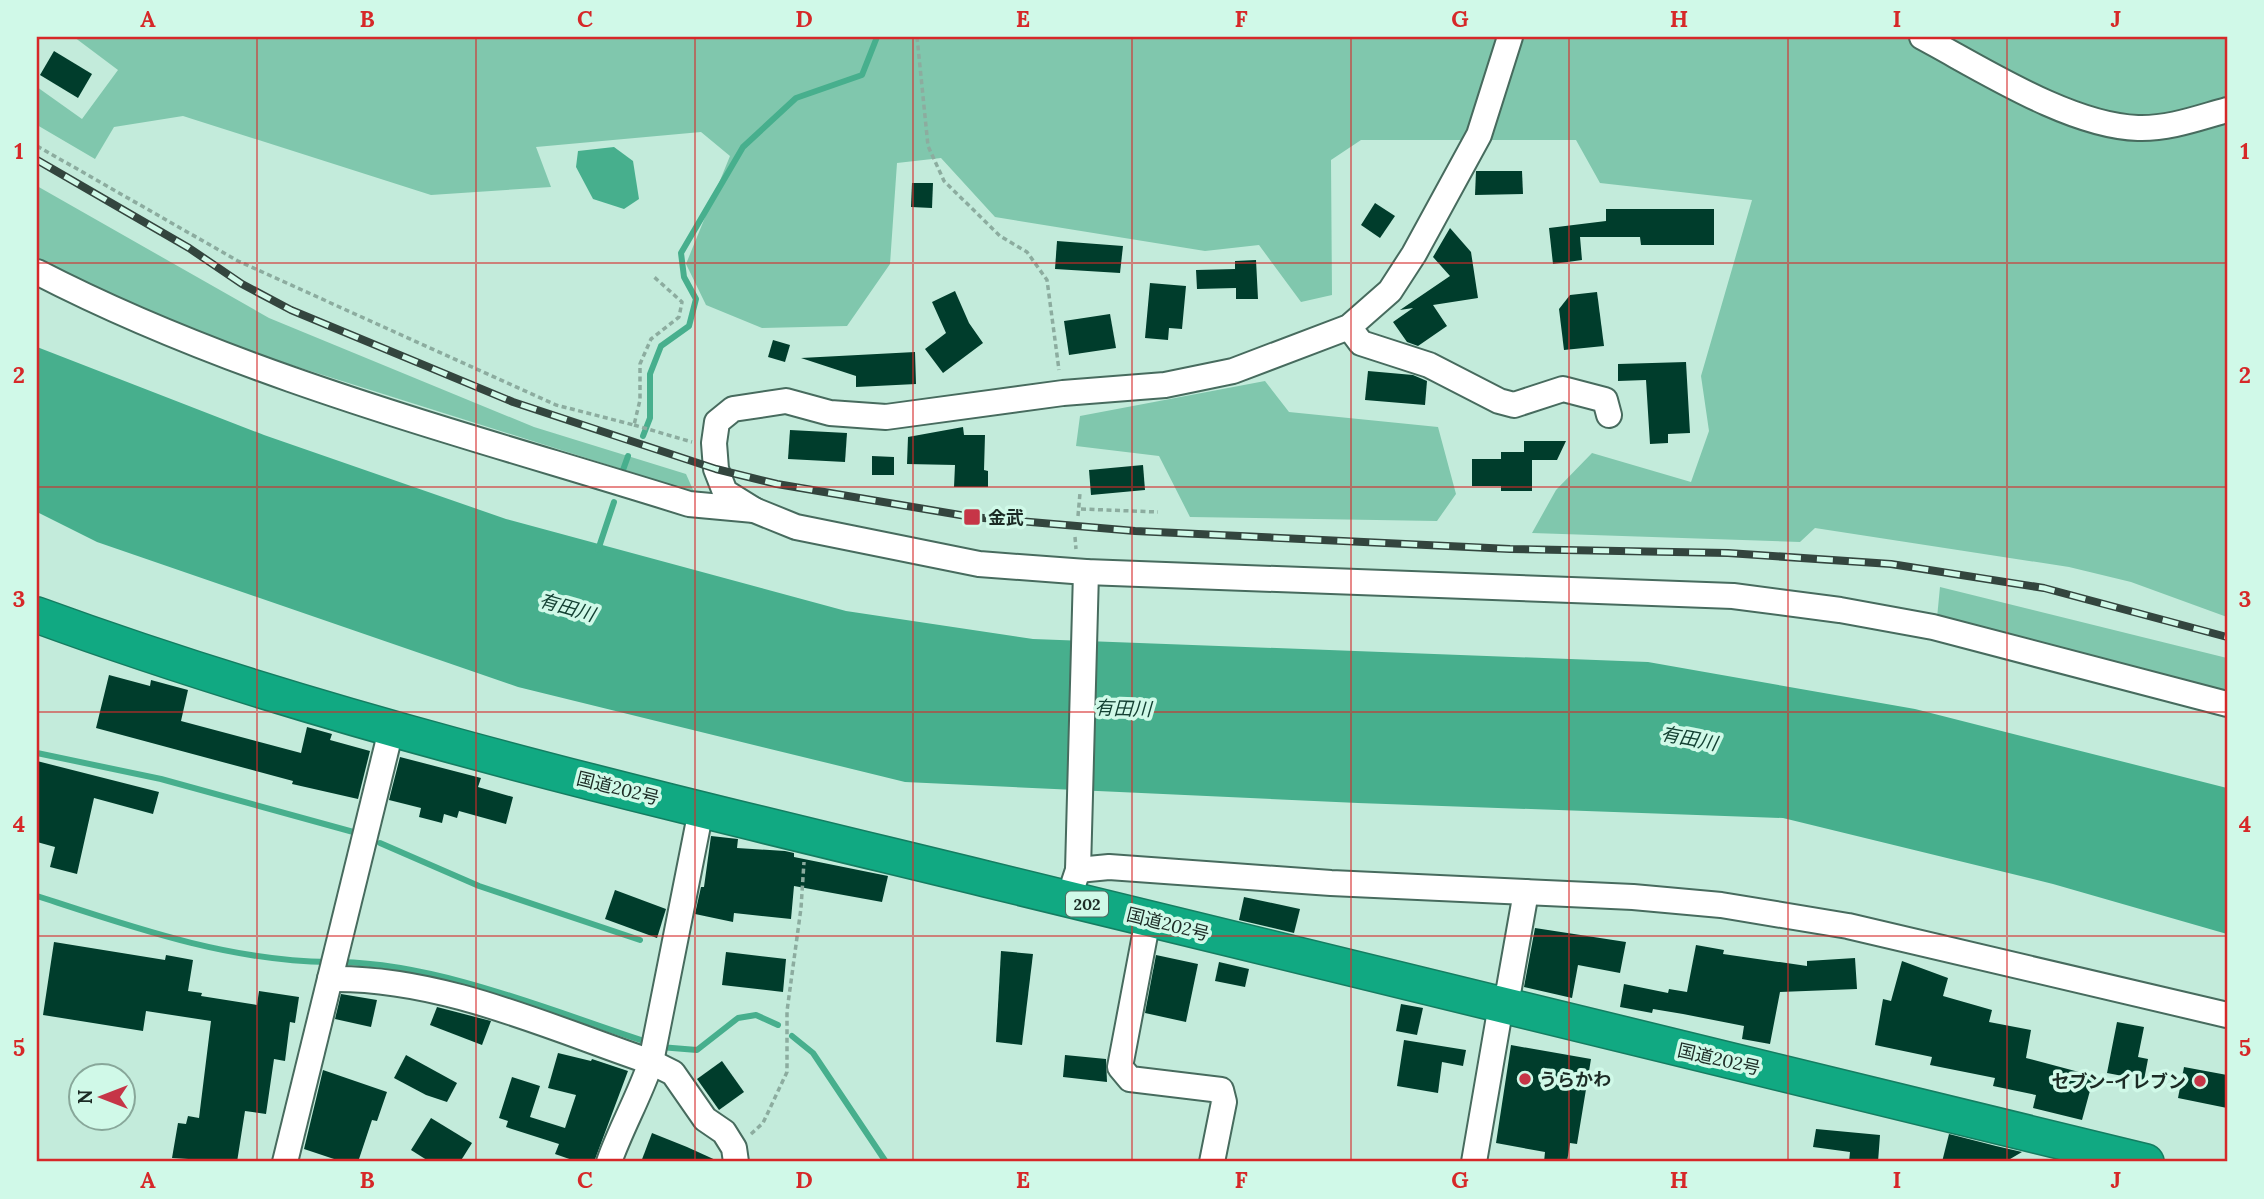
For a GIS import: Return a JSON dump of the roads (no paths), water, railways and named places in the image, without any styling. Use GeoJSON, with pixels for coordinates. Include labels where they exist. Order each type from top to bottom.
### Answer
{"type":"FeatureCollection","features":[{"type":"Feature","properties":{"kind":"highway","name":"国道202号"},"geometry":{"type":"LineString","coordinates":[[37,618],[247,688],[391,730],[701,810],[805,835],[1073,885],[1148,919],[2146,1162]]}},
{"type":"Feature","properties":{"kind":"street"},"geometry":{"type":"LineString","coordinates":[[1510,37],[1479,135],[1414,254],[1390,291],[1349,327],[1233,371],[1165,385],[1063,393],[886,417],[830,413],[786,401],[733,408],[717,422],[714,443],[716,469],[725,492],[754,510],[796,527],[966,562],[1086,572],[1733,596],[1840,610],[1933,627],[2227,704]]}},
{"type":"Feature","properties":{"kind":"street"},"geometry":{"type":"LineString","coordinates":[[1922,37],[2019,89],[2091,120],[2115,126],[2168,127],[2227,110]]}},
{"type":"Feature","properties":{"kind":"street"},"geometry":{"type":"LineString","coordinates":[[37,272],[93,301],[250,366],[689,504],[754,510]]}},
{"type":"Feature","properties":{"kind":"street"},"geometry":{"type":"LineString","coordinates":[[1349,327],[1361,344],[1429,365],[1499,401],[1514,405],[1563,389],[1605,400],[1609,415]]}},
{"type":"Feature","properties":{"kind":"street"},"geometry":{"type":"LineString","coordinates":[[1073,885],[1079,830],[1086,572]]}},
{"type":"Feature","properties":{"kind":"street"},"geometry":{"type":"LineString","coordinates":[[285,1162],[391,730]]}},
{"type":"Feature","properties":{"kind":"street"},"geometry":{"type":"LineString","coordinates":[[609,1162],[619,1133],[638,1099],[653,1050],[701,810]]}},
{"type":"Feature","properties":{"kind":"street"},"geometry":{"type":"LineString","coordinates":[[1073,885],[1109,867],[1721,905],[1848,926],[2227,1014]]}},
{"type":"Feature","properties":{"kind":"street"},"geometry":{"type":"LineString","coordinates":[[1474,1162],[1501,1005],[1509,988],[1527,892]]}},
{"type":"Feature","properties":{"kind":"street"},"geometry":{"type":"LineString","coordinates":[[1148,919],[1120,1068],[1130,1079],[1221,1090],[1224,1102],[1212,1162]]}},
{"type":"Feature","properties":{"kind":"street"},"geometry":{"type":"LineString","coordinates":[[330,979],[371,978],[448,993],[653,1050],[673,1073],[705,1119],[724,1132],[735,1155]]}},
{"type":"Feature","properties":{"kind":"water"},"geometry":{"type":"Polygon","coordinates":[[[614,147],[633,161],[639,199],[624,209],[593,199],[576,167],[578,151],[614,147]]]}},
{"type":"Feature","properties":{"kind":"water","name":"有田川"},"geometry":{"type":"Polygon","coordinates":[[[37,347],[264,435],[506,519],[846,611],[1033,639],[1648,662],[1915,709],[2227,788],[2227,934],[2053,884],[1783,818],[1358,803],[905,782],[518,687],[97,542],[37,512],[37,347]]]}},
{"type":"Feature","properties":{"kind":"waterway"},"geometry":{"type":"LineString","coordinates":[[643,436],[650,418],[650,374],[661,346],[689,326],[696,299],[684,277],[681,253],[743,147],[796,98],[862,75],[877,37]]}},
{"type":"Feature","properties":{"kind":"waterway"},"geometry":{"type":"LineString","coordinates":[[623,470],[628,456]]}},
{"type":"Feature","properties":{"kind":"waterway"},"geometry":{"type":"LineString","coordinates":[[598,550],[614,502]]}},
{"type":"Feature","properties":{"kind":"waterway"},"geometry":{"type":"LineString","coordinates":[[37,753],[161,779],[357,833]]}},
{"type":"Feature","properties":{"kind":"waterway"},"geometry":{"type":"LineString","coordinates":[[380,843],[479,886],[640,940]]}},
{"type":"Feature","properties":{"kind":"waterway"},"geometry":{"type":"LineString","coordinates":[[37,896],[145,930],[217,949],[254,956],[329,962]]}},
{"type":"Feature","properties":{"kind":"waterway"},"geometry":{"type":"LineString","coordinates":[[340,962],[418,971],[457,980],[650,1043]]}},
{"type":"Feature","properties":{"kind":"waterway"},"geometry":{"type":"LineString","coordinates":[[660,1047],[697,1050],[738,1018],[756,1015],[778,1025]]}},
{"type":"Feature","properties":{"kind":"waterway"},"geometry":{"type":"LineString","coordinates":[[792,1036],[813,1053],[886,1162]]}},
{"type":"Feature","properties":{"kind":"railway"},"geometry":{"type":"LineString","coordinates":[[37,160],[189,248],[242,284],[291,310],[513,402],[716,469],[777,484],[972,517],[1135,531],[1510,549],[1728,553],[1891,564],[2044,588],[2227,637]]}},
{"type":"Feature","properties":{"kind":"place","name":"金武"},"geometry":{"type":"Point","coordinates":[972,517]}},
{"type":"Feature","properties":{"kind":"place","name":"うらかわ"},"geometry":{"type":"Point","coordinates":[1525,1079]}},
{"type":"Feature","properties":{"kind":"place","name":"セブン-イレブン"},"geometry":{"type":"Point","coordinates":[2200,1081]}}]}
